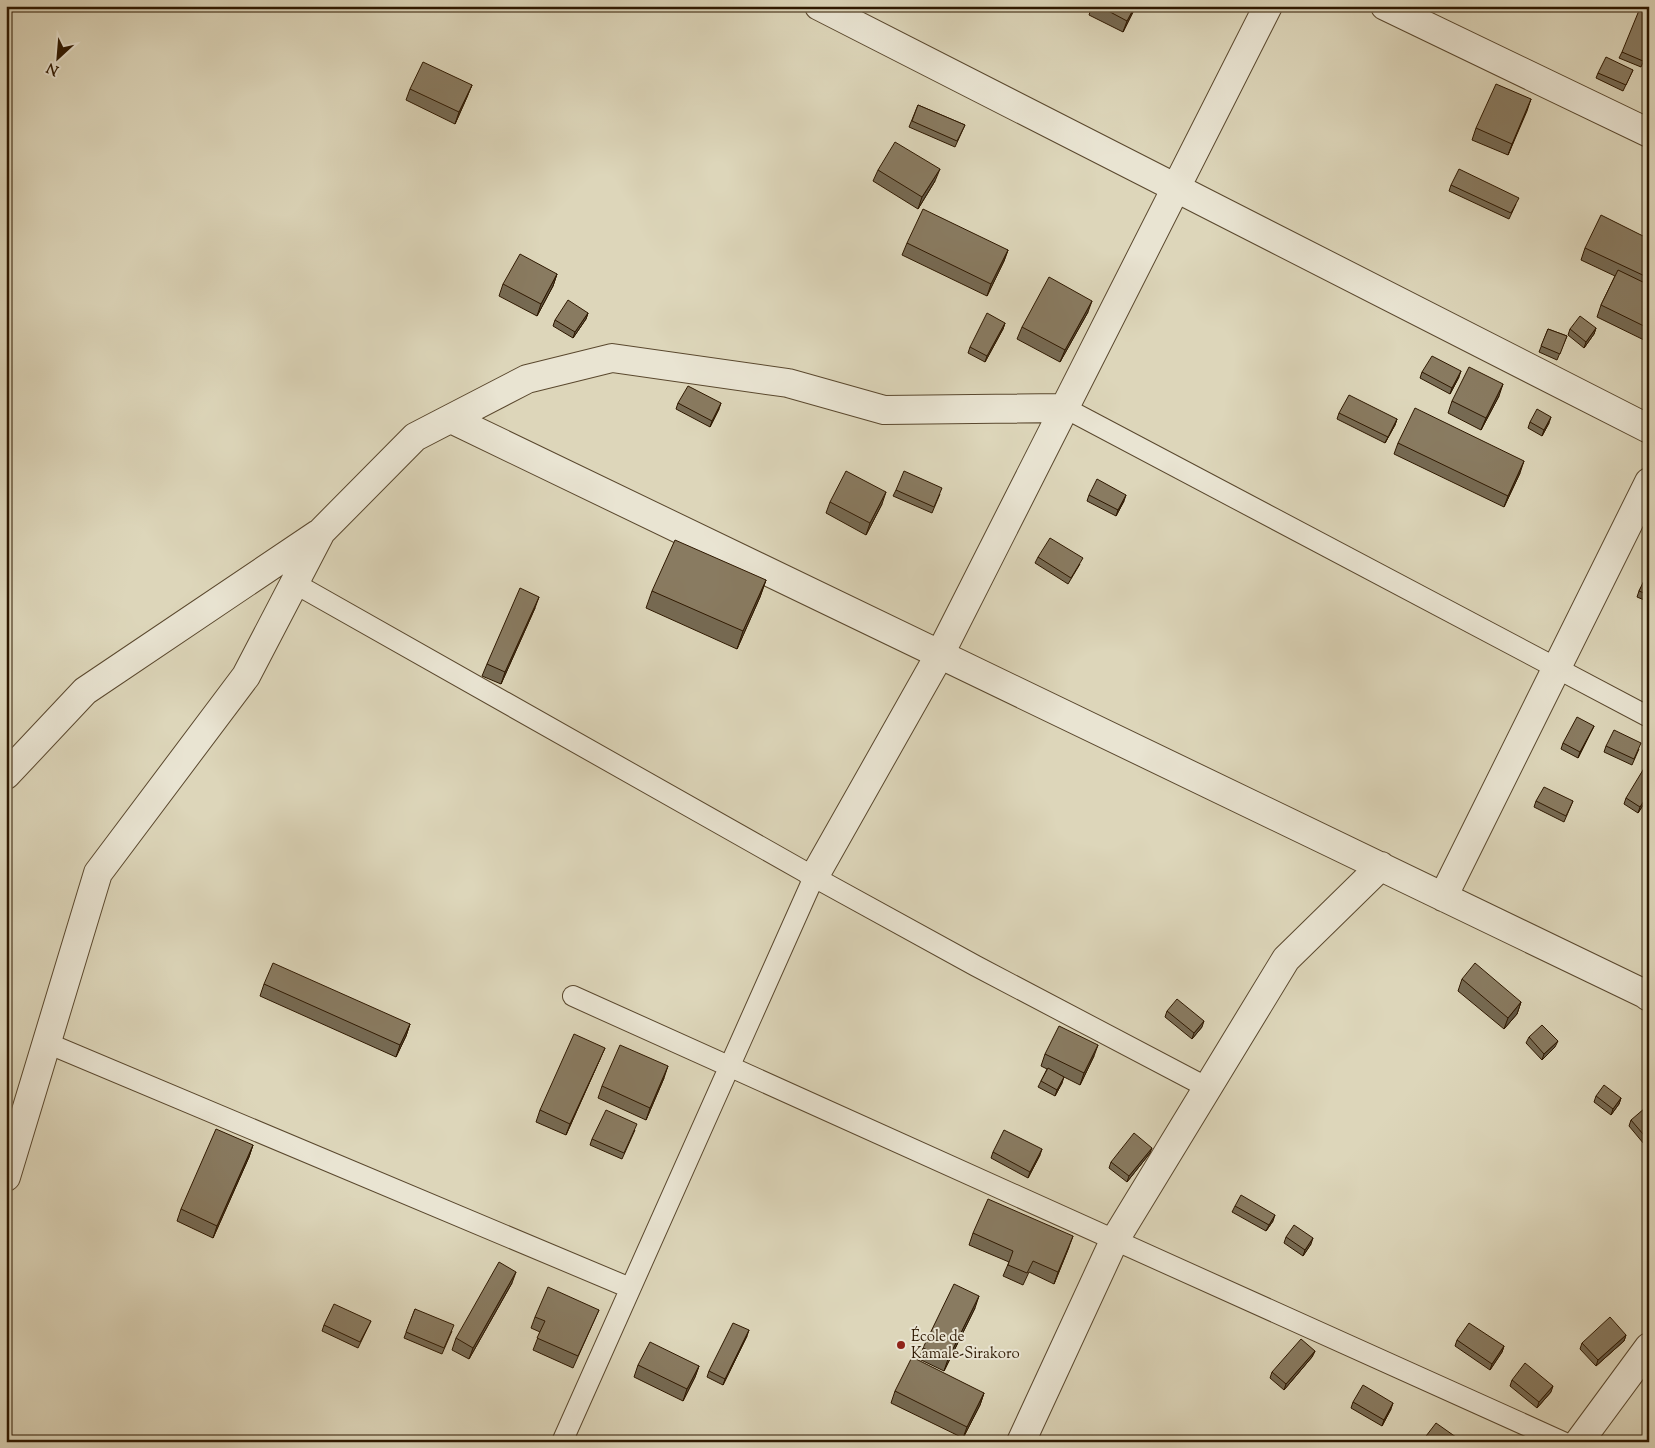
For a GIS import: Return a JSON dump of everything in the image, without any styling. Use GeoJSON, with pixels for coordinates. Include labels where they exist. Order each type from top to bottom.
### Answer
{"type":"FeatureCollection","features":[{"type":"Feature","properties":{"kind":"street"},"geometry":{"type":"LineString","coordinates":[[819,6],[1649,429]]}},
{"type":"Feature","properties":{"kind":"street"},"geometry":{"type":"LineString","coordinates":[[814,877],[940,654],[1268,6]]}},
{"type":"Feature","properties":{"kind":"street"},"geometry":{"type":"LineString","coordinates":[[1385,6],[1649,133]]}},
{"type":"Feature","properties":{"kind":"street"},"geometry":{"type":"LineString","coordinates":[[6,775],[85,691],[321,532],[415,437],[527,379],[612,358],[788,383],[884,410],[1064,408]]}},
{"type":"Feature","properties":{"kind":"street"},"geometry":{"type":"LineString","coordinates":[[451,419],[1645,994],[1649,998]]}},
{"type":"Feature","properties":{"kind":"street"},"geometry":{"type":"LineString","coordinates":[[1443,897],[1649,482]]}},
{"type":"Feature","properties":{"kind":"street"},"geometry":{"type":"LineString","coordinates":[[6,1177],[98,873],[246,676],[321,532]]}},
{"type":"Feature","properties":{"kind":"street"},"geometry":{"type":"LineString","coordinates":[[1021,1442],[1115,1240],[1286,959],[1380,866]]}},
{"type":"Feature","properties":{"kind":"street"},"geometry":{"type":"LineString","coordinates":[[1579,1442],[1649,1347]]}},
{"type":"Feature","properties":{"kind":"lane"},"geometry":{"type":"LineString","coordinates":[[1064,408],[1649,717]]}},
{"type":"Feature","properties":{"kind":"lane"},"geometry":{"type":"LineString","coordinates":[[294,583],[814,877],[976,966],[1208,1088]]}},
{"type":"Feature","properties":{"kind":"lane"},"geometry":{"type":"LineString","coordinates":[[562,1442],[814,877]]}},
{"type":"Feature","properties":{"kind":"lane"},"geometry":{"type":"LineString","coordinates":[[573,996],[1562,1442]]}},
{"type":"Feature","properties":{"kind":"lane"},"geometry":{"type":"LineString","coordinates":[[47,1043],[630,1288]]}},
{"type":"Feature","properties":{"kind":"building"},"geometry":{"type":"Polygon","coordinates":[[[1099,6],[1135,6],[1127,21],[1099,6]]]}},
{"type":"Feature","properties":{"kind":"building"},"geometry":{"type":"Polygon","coordinates":[[[1640,8],[1649,12],[1649,49],[1643,61],[1622,52],[1640,8]]]}},
{"type":"Feature","properties":{"kind":"building"},"geometry":{"type":"Polygon","coordinates":[[[1606,57],[1633,70],[1626,85],[1598,73],[1606,57]]]}},
{"type":"Feature","properties":{"kind":"building"},"geometry":{"type":"Polygon","coordinates":[[[423,62],[472,85],[459,112],[410,89],[423,62]]]}},
{"type":"Feature","properties":{"kind":"building"},"geometry":{"type":"Polygon","coordinates":[[[1496,84],[1531,99],[1512,144],[1476,128],[1496,84]]]}},
{"type":"Feature","properties":{"kind":"building"},"geometry":{"type":"Polygon","coordinates":[[[918,105],[965,125],[957,141],[912,121],[918,105]]]}},
{"type":"Feature","properties":{"kind":"building"},"geometry":{"type":"Polygon","coordinates":[[[895,142],[940,169],[922,197],[878,170],[895,142]]]}},
{"type":"Feature","properties":{"kind":"building"},"geometry":{"type":"Polygon","coordinates":[[[1459,169],[1519,198],[1511,213],[1451,185],[1459,169]]]}},
{"type":"Feature","properties":{"kind":"building"},"geometry":{"type":"Polygon","coordinates":[[[923,209],[1008,250],[991,284],[907,243],[923,209]]]}},
{"type":"Feature","properties":{"kind":"building"},"geometry":{"type":"Polygon","coordinates":[[[1601,215],[1649,239],[1649,278],[1585,248],[1601,215]]]}},
{"type":"Feature","properties":{"kind":"building"},"geometry":{"type":"Polygon","coordinates":[[[520,254],[557,274],[541,304],[503,284],[520,254]]]}},
{"type":"Feature","properties":{"kind":"building"},"geometry":{"type":"Polygon","coordinates":[[[1618,270],[1649,285],[1648,328],[1601,305],[1618,270]]]}},
{"type":"Feature","properties":{"kind":"building"},"geometry":{"type":"Polygon","coordinates":[[[1049,277],[1092,301],[1065,350],[1022,327],[1049,277]]]}},
{"type":"Feature","properties":{"kind":"building"},"geometry":{"type":"Polygon","coordinates":[[[568,300],[588,313],[575,332],[555,320],[568,300]]]}},
{"type":"Feature","properties":{"kind":"building"},"geometry":{"type":"Polygon","coordinates":[[[987,313],[1005,323],[987,356],[970,347],[987,313]]]}},
{"type":"Feature","properties":{"kind":"building"},"geometry":{"type":"Polygon","coordinates":[[[1580,316],[1596,328],[1586,342],[1570,329],[1580,316]]]}},
{"type":"Feature","properties":{"kind":"building"},"geometry":{"type":"Polygon","coordinates":[[[1548,329],[1567,336],[1560,354],[1541,346],[1548,329]]]}},
{"type":"Feature","properties":{"kind":"building"},"geometry":{"type":"Polygon","coordinates":[[[1432,356],[1461,371],[1452,388],[1422,372],[1432,356]]]}},
{"type":"Feature","properties":{"kind":"building"},"geometry":{"type":"Polygon","coordinates":[[[1469,367],[1503,384],[1486,418],[1452,401],[1469,367]]]}},
{"type":"Feature","properties":{"kind":"building"},"geometry":{"type":"Polygon","coordinates":[[[688,386],[721,403],[712,421],[678,403],[688,386]]]}},
{"type":"Feature","properties":{"kind":"building"},"geometry":{"type":"Polygon","coordinates":[[[1349,395],[1397,419],[1388,437],[1339,413],[1349,395]]]}},
{"type":"Feature","properties":{"kind":"building"},"geometry":{"type":"Polygon","coordinates":[[[1415,408],[1524,461],[1508,496],[1398,443],[1415,408]]]}},
{"type":"Feature","properties":{"kind":"building"},"geometry":{"type":"Polygon","coordinates":[[[1537,409],[1551,417],[1544,430],[1530,422],[1537,409]]]}},
{"type":"Feature","properties":{"kind":"building"},"geometry":{"type":"Polygon","coordinates":[[[846,471],[886,492],[870,523],[830,502],[846,471]]]}},
{"type":"Feature","properties":{"kind":"building"},"geometry":{"type":"Polygon","coordinates":[[[904,471],[942,488],[934,507],[896,490],[904,471]]]}},
{"type":"Feature","properties":{"kind":"building"},"geometry":{"type":"Polygon","coordinates":[[[1097,479],[1126,495],[1118,510],[1089,495],[1097,479]]]}},
{"type":"Feature","properties":{"kind":"building"},"geometry":{"type":"Polygon","coordinates":[[[1050,538],[1083,558],[1071,578],[1038,557],[1050,538]]]}},
{"type":"Feature","properties":{"kind":"building"},"geometry":{"type":"Polygon","coordinates":[[[675,540],[766,580],[743,631],[652,591],[675,540]]]}},
{"type":"Feature","properties":{"kind":"building"},"geometry":{"type":"Polygon","coordinates":[[[1649,573],[1649,595],[1639,591],[1649,573]]]}},
{"type":"Feature","properties":{"kind":"building"},"geometry":{"type":"Polygon","coordinates":[[[520,588],[539,597],[505,672],[487,664],[520,588]]]}},
{"type":"Feature","properties":{"kind":"building"},"geometry":{"type":"Polygon","coordinates":[[[1577,717],[1594,726],[1580,752],[1563,743],[1577,717]]]}},
{"type":"Feature","properties":{"kind":"building"},"geometry":{"type":"Polygon","coordinates":[[[1614,730],[1641,743],[1634,759],[1606,746],[1614,730]]]}},
{"type":"Feature","properties":{"kind":"building"},"geometry":{"type":"Polygon","coordinates":[[[1646,765],[1649,767],[1649,793],[1640,807],[1626,798],[1646,765]]]}},
{"type":"Feature","properties":{"kind":"building"},"geometry":{"type":"Polygon","coordinates":[[[1544,787],[1573,801],[1566,816],[1536,801],[1544,787]]]}},
{"type":"Feature","properties":{"kind":"building"},"geometry":{"type":"Polygon","coordinates":[[[273,963],[410,1024],[400,1045],[264,984],[273,963]]]}},
{"type":"Feature","properties":{"kind":"building"},"geometry":{"type":"Polygon","coordinates":[[[1475,963],[1521,1002],[1508,1018],[1462,979],[1475,963]]]}},
{"type":"Feature","properties":{"kind":"building"},"geometry":{"type":"Polygon","coordinates":[[[1177,999],[1204,1021],[1194,1033],[1167,1011],[1177,999]]]}},
{"type":"Feature","properties":{"kind":"building"},"geometry":{"type":"Polygon","coordinates":[[[1542,1025],[1558,1041],[1544,1054],[1529,1037],[1542,1025]]]}},
{"type":"Feature","properties":{"kind":"building"},"geometry":{"type":"Polygon","coordinates":[[[1059,1026],[1098,1045],[1084,1073],[1045,1054],[1059,1026]]]}},
{"type":"Feature","properties":{"kind":"building"},"geometry":{"type":"Polygon","coordinates":[[[574,1034],[605,1048],[570,1124],[540,1110],[574,1034]]]}},
{"type":"Feature","properties":{"kind":"building"},"geometry":{"type":"Polygon","coordinates":[[[620,1045],[668,1066],[650,1108],[602,1086],[620,1045]]]}},
{"type":"Feature","properties":{"kind":"building"},"geometry":{"type":"Polygon","coordinates":[[[1048,1068],[1064,1077],[1057,1090],[1041,1081],[1048,1068]]]}},
{"type":"Feature","properties":{"kind":"building"},"geometry":{"type":"Polygon","coordinates":[[[1604,1085],[1621,1098],[1613,1109],[1596,1096],[1604,1085]]]}},
{"type":"Feature","properties":{"kind":"building"},"geometry":{"type":"Polygon","coordinates":[[[1645,1108],[1649,1113],[1649,1141],[1631,1120],[1645,1108]]]}},
{"type":"Feature","properties":{"kind":"building"},"geometry":{"type":"Polygon","coordinates":[[[606,1110],[637,1124],[624,1153],[592,1139],[606,1110]]]}},
{"type":"Feature","properties":{"kind":"building"},"geometry":{"type":"Polygon","coordinates":[[[216,1129],[253,1145],[217,1226],[181,1209],[216,1129]]]}},
{"type":"Feature","properties":{"kind":"building"},"geometry":{"type":"Polygon","coordinates":[[[1004,1130],[1042,1149],[1030,1172],[993,1152],[1004,1130]]]}},
{"type":"Feature","properties":{"kind":"building"},"geometry":{"type":"Polygon","coordinates":[[[1134,1133],[1152,1148],[1129,1176],[1111,1162],[1134,1133]]]}},
{"type":"Feature","properties":{"kind":"building"},"geometry":{"type":"Polygon","coordinates":[[[1241,1195],[1275,1215],[1269,1225],[1235,1206],[1241,1195]]]}},
{"type":"Feature","properties":{"kind":"building"},"geometry":{"type":"Polygon","coordinates":[[[988,1199],[1073,1236],[1058,1272],[1033,1261],[1027,1273],[1008,1265],[1013,1251],[973,1233],[988,1199]]]}},
{"type":"Feature","properties":{"kind":"building"},"geometry":{"type":"Polygon","coordinates":[[[1294,1225],[1313,1238],[1305,1250],[1286,1237],[1294,1225]]]}},
{"type":"Feature","properties":{"kind":"building"},"geometry":{"type":"Polygon","coordinates":[[[499,1262],[516,1272],[473,1348],[456,1338],[499,1262]]]}},
{"type":"Feature","properties":{"kind":"building"},"geometry":{"type":"Polygon","coordinates":[[[954,1284],[979,1296],[948,1359],[923,1348],[954,1284]]]}},
{"type":"Feature","properties":{"kind":"building"},"geometry":{"type":"Polygon","coordinates":[[[548,1287],[599,1310],[578,1356],[537,1338],[545,1321],[535,1317],[548,1287]]]}},
{"type":"Feature","properties":{"kind":"building"},"geometry":{"type":"Polygon","coordinates":[[[334,1304],[371,1321],[360,1342],[324,1325],[334,1304]]]}},
{"type":"Feature","properties":{"kind":"building"},"geometry":{"type":"Polygon","coordinates":[[[415,1309],[454,1325],[444,1348],[406,1332],[415,1309]]]}},
{"type":"Feature","properties":{"kind":"building"},"geometry":{"type":"Polygon","coordinates":[[[1610,1317],[1626,1335],[1598,1360],[1582,1343],[1610,1317]]]}},
{"type":"Feature","properties":{"kind":"building"},"geometry":{"type":"Polygon","coordinates":[[[733,1323],[749,1330],[725,1379],[709,1371],[733,1323]]]}},
{"type":"Feature","properties":{"kind":"building"},"geometry":{"type":"Polygon","coordinates":[[[1469,1323],[1504,1346],[1492,1364],[1457,1340],[1469,1323]]]}},
{"type":"Feature","properties":{"kind":"building"},"geometry":{"type":"Polygon","coordinates":[[[1301,1339],[1315,1351],[1286,1384],[1272,1372],[1301,1339]]]}},
{"type":"Feature","properties":{"kind":"building"},"geometry":{"type":"Polygon","coordinates":[[[650,1342],[699,1366],[687,1389],[638,1365],[650,1342]]]}},
{"type":"Feature","properties":{"kind":"building"},"geometry":{"type":"Polygon","coordinates":[[[912,1357],[984,1393],[967,1427],[895,1391],[912,1357]]]}},
{"type":"Feature","properties":{"kind":"building"},"geometry":{"type":"Polygon","coordinates":[[[1525,1363],[1553,1386],[1539,1402],[1512,1380],[1525,1363]]]}},
{"type":"Feature","properties":{"kind":"building"},"geometry":{"type":"Polygon","coordinates":[[[1363,1385],[1393,1403],[1384,1420],[1353,1402],[1363,1385]]]}},
{"type":"Feature","properties":{"kind":"building"},"geometry":{"type":"Polygon","coordinates":[[[1436,1423],[1463,1442],[1426,1442],[1423,1440],[1436,1423]]]}},
{"type":"Feature","properties":{"kind":"place","name":"École de Kamale-Sirakoro"},"geometry":{"type":"Point","coordinates":[901,1345]}}]}
